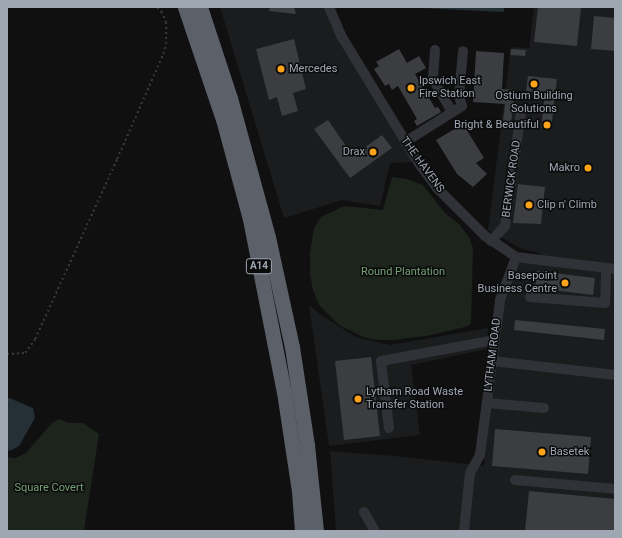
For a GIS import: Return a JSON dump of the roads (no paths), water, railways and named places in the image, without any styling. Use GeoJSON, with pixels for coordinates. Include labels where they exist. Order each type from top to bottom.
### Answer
{"type":"FeatureCollection","features":[{"type":"Feature","properties":{"kind":"highway","name":"A14"},"geometry":{"type":"LineString","coordinates":[[185,7],[223,119],[250,219],[284,392],[299,491],[302,531]]}},
{"type":"Feature","properties":{"kind":"highway","name":"A14"},"geometry":{"type":"LineString","coordinates":[[200,7],[230,98],[268,237],[292,347],[308,445],[316,531]]}},
{"type":"Feature","properties":{"kind":"street","name":"THE HAVENS"},"geometry":{"type":"LineString","coordinates":[[329,7],[342,37],[405,142],[437,188],[491,241],[516,257],[610,269]]}},
{"type":"Feature","properties":{"kind":"street"},"geometry":{"type":"LineString","coordinates":[[435,50],[433,79],[452,112]]}},
{"type":"Feature","properties":{"kind":"street"},"geometry":{"type":"LineString","coordinates":[[405,142],[462,106],[459,96],[463,51]]}},
{"type":"Feature","properties":{"kind":"street","name":"BERWICK ROAD"},"geometry":{"type":"LineString","coordinates":[[491,241],[505,226],[521,112]]}},
{"type":"Feature","properties":{"kind":"street","name":"LYTHAM ROAD"},"geometry":{"type":"LineString","coordinates":[[464,531],[470,473],[480,455],[500,300],[516,257]]}},
{"type":"Feature","properties":{"kind":"street"},"geometry":{"type":"LineString","coordinates":[[530,297],[605,303],[610,269]]}},
{"type":"Feature","properties":{"kind":"street"},"geometry":{"type":"LineString","coordinates":[[389,428],[381,361],[494,340]]}},
{"type":"Feature","properties":{"kind":"street"},"geometry":{"type":"LineString","coordinates":[[493,361],[615,375]]}},
{"type":"Feature","properties":{"kind":"street"},"geometry":{"type":"LineString","coordinates":[[487,402],[544,408]]}},
{"type":"Feature","properties":{"kind":"street"},"geometry":{"type":"LineString","coordinates":[[515,480],[615,489]]}},
{"type":"Feature","properties":{"kind":"street"},"geometry":{"type":"LineString","coordinates":[[364,512],[375,531]]}},
{"type":"Feature","properties":{"kind":"place","name":"Mercedes"},"geometry":{"type":"Point","coordinates":[281,69]}},
{"type":"Feature","properties":{"kind":"place","name":"Ostium Building Solutions"},"geometry":{"type":"Point","coordinates":[534,84]}},
{"type":"Feature","properties":{"kind":"place","name":"Ipswich East Fire Station"},"geometry":{"type":"Point","coordinates":[411,88]}},
{"type":"Feature","properties":{"kind":"place","name":"Bright & Beautiful"},"geometry":{"type":"Point","coordinates":[547,125]}},
{"type":"Feature","properties":{"kind":"place","name":"Drax"},"geometry":{"type":"Point","coordinates":[373,152]}},
{"type":"Feature","properties":{"kind":"place","name":"Makro"},"geometry":{"type":"Point","coordinates":[588,168]}},
{"type":"Feature","properties":{"kind":"place","name":"Clip n' Climb"},"geometry":{"type":"Point","coordinates":[529,205]}},
{"type":"Feature","properties":{"kind":"place","name":"Basepoint Business Centre"},"geometry":{"type":"Point","coordinates":[565,283]}},
{"type":"Feature","properties":{"kind":"place","name":"Lytham Road Waste Transfer Station"},"geometry":{"type":"Point","coordinates":[358,399]}},
{"type":"Feature","properties":{"kind":"place","name":"Basetek"},"geometry":{"type":"Point","coordinates":[542,452]}},
{"type":"Feature","properties":{"kind":"park label","name":"Round Plantation"},"geometry":{"type":"Point","coordinates":[403,272]}},
{"type":"Feature","properties":{"kind":"park label","name":"Square Covert"},"geometry":{"type":"Point","coordinates":[49,488]}}]}
